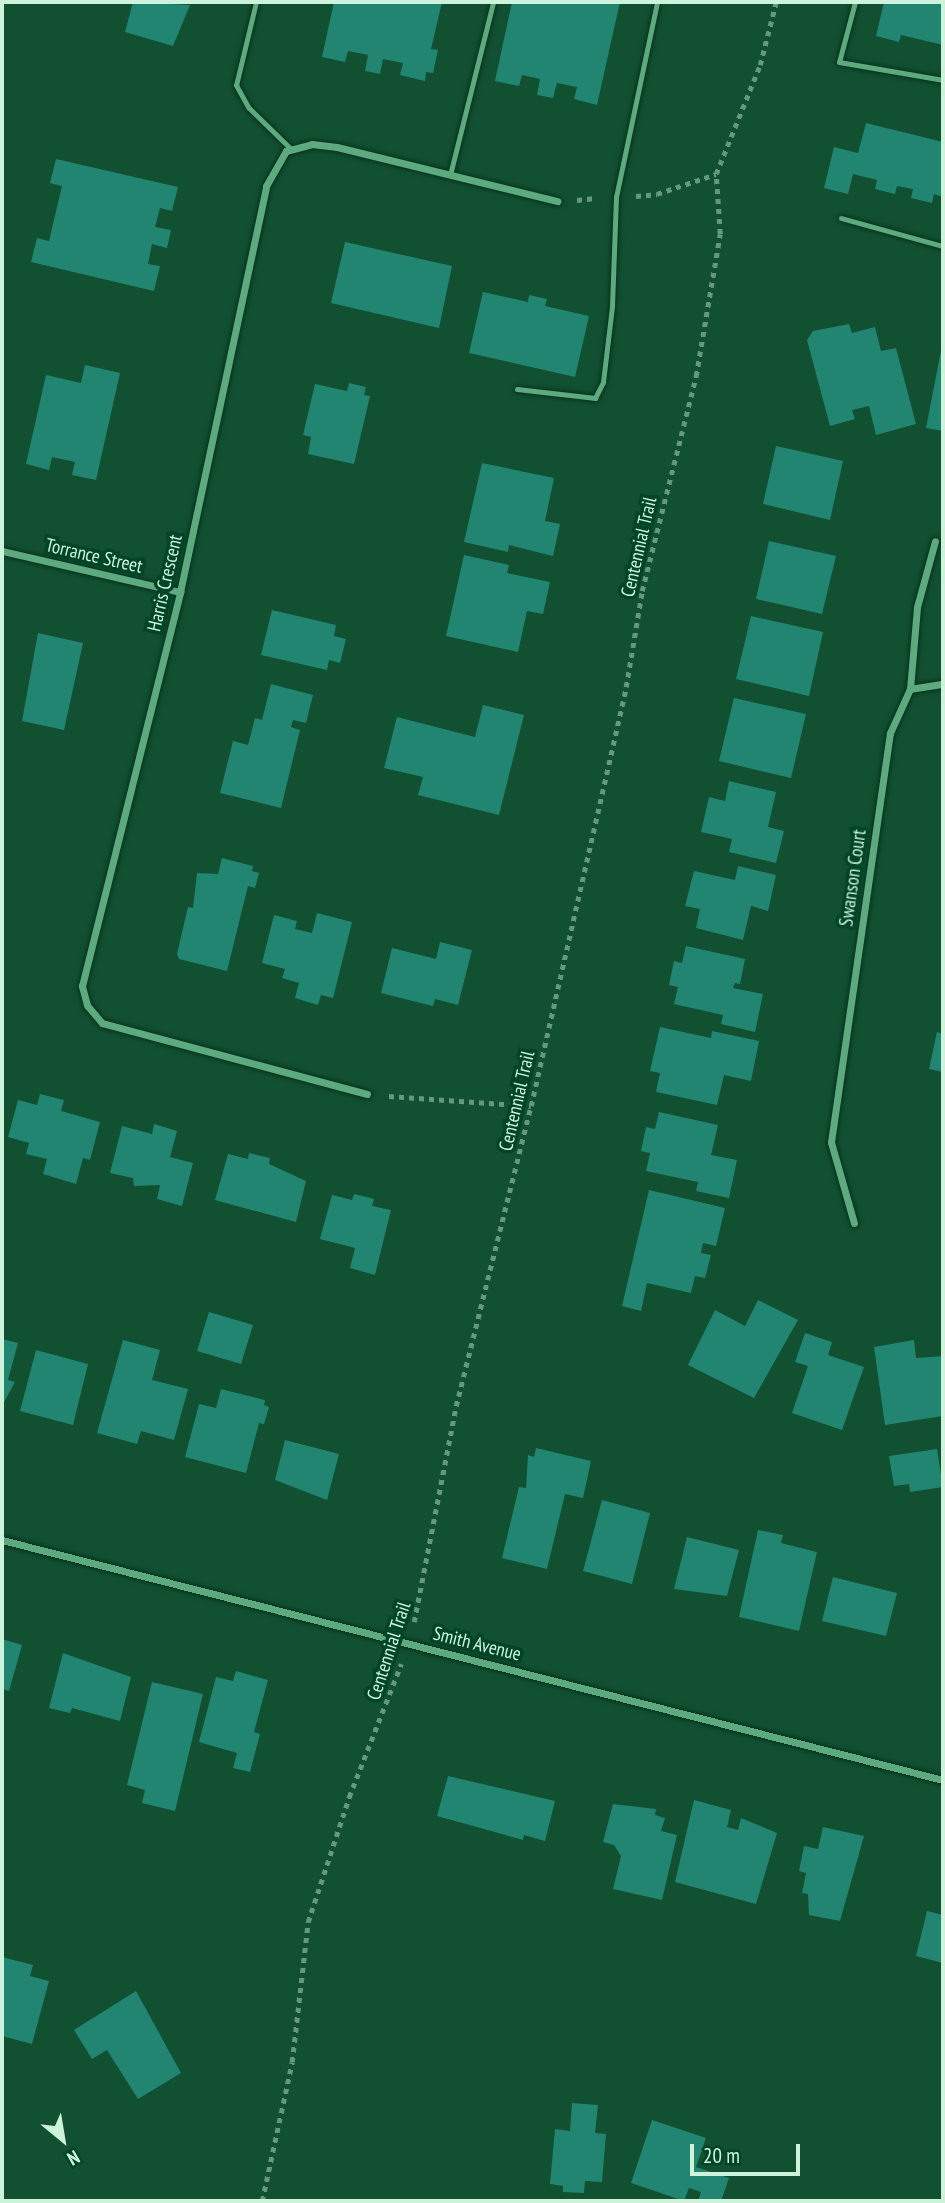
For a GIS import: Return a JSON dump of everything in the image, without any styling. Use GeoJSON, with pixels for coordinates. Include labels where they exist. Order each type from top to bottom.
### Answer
{"type":"FeatureCollection","features":[{"type":"Feature","properties":{"kind":"street"},"geometry":{"type":"LineString","coordinates":[[291,149],[312,144],[337,147],[557,201]]}},
{"type":"Feature","properties":{"kind":"street","name":"Harris Crescent"},"geometry":{"type":"LineString","coordinates":[[291,149],[266,186],[180,592],[82,986],[87,1005],[102,1023],[367,1094]]}},
{"type":"Feature","properties":{"kind":"street","name":"Swanson Court"},"geometry":{"type":"LineString","coordinates":[[854,1223],[831,1142],[890,733],[910,689],[917,607],[935,541]]}},
{"type":"Feature","properties":{"kind":"street","name":"Torrance Street"},"geometry":{"type":"LineString","coordinates":[[2,551],[180,592]]}},
{"type":"Feature","properties":{"kind":"street"},"geometry":{"type":"LineString","coordinates":[[910,689],[943,684]]}},
{"type":"Feature","properties":{"kind":"street","name":"Smith Avenue"},"geometry":{"type":"LineString","coordinates":[[2,1540],[943,1780]]}},
{"type":"Feature","properties":{"kind":"lane"},"geometry":{"type":"LineString","coordinates":[[256,2],[236,85],[249,108],[291,149]]}},
{"type":"Feature","properties":{"kind":"lane"},"geometry":{"type":"LineString","coordinates":[[450,175],[493,2]]}},
{"type":"Feature","properties":{"kind":"lane"},"geometry":{"type":"LineString","coordinates":[[517,388],[595,398],[603,382],[612,306],[616,197],[657,2]]}},
{"type":"Feature","properties":{"kind":"lane"},"geometry":{"type":"LineString","coordinates":[[855,2],[839,62],[943,80]]}},
{"type":"Feature","properties":{"kind":"lane"},"geometry":{"type":"LineString","coordinates":[[841,218],[943,246]]}},
{"type":"Feature","properties":{"kind":"path","name":"Centennial Trail"},"geometry":{"type":"LineString","coordinates":[[262,2201],[292,2062],[308,1922],[349,1797],[409,1643],[456,1406],[531,1106],[626,687],[642,591],[696,376],[720,234],[716,174],[760,65],[776,2]]}},
{"type":"Feature","properties":{"kind":"path"},"geometry":{"type":"LineString","coordinates":[[367,1094],[531,1106]]}},
{"type":"Feature","properties":{"kind":"building"},"geometry":{"type":"Polygon","coordinates":[[[133,2],[190,5],[173,46],[125,32],[133,2]]]}},
{"type":"Feature","properties":{"kind":"building"},"geometry":{"type":"Polygon","coordinates":[[[334,2],[442,2],[431,49],[438,50],[433,73],[426,72],[425,81],[400,75],[403,63],[383,59],[380,74],[365,71],[368,55],[348,51],[345,62],[322,57],[334,2]]]}},
{"type":"Feature","properties":{"kind":"building"},"geometry":{"type":"Polygon","coordinates":[[[512,2],[620,2],[597,105],[574,99],[577,87],[557,83],[553,98],[537,95],[540,79],[522,75],[519,86],[495,81],[512,2]]]}},
{"type":"Feature","properties":{"kind":"building"},"geometry":{"type":"Polygon","coordinates":[[[884,2],[943,2],[943,45],[901,35],[899,42],[876,36],[884,2]]]}},
{"type":"Feature","properties":{"kind":"building"},"geometry":{"type":"Polygon","coordinates":[[[866,123],[943,142],[943,197],[934,194],[932,203],[911,198],[913,189],[897,186],[895,194],[875,189],[877,180],[853,174],[848,194],[824,188],[834,147],[858,153],[866,123]]]}},
{"type":"Feature","properties":{"kind":"building"},"geometry":{"type":"Polygon","coordinates":[[[56,159],[178,187],[172,211],[160,208],[155,227],[171,230],[167,248],[152,244],[148,264],[160,266],[154,291],[31,262],[37,238],[49,241],[62,186],[50,183],[56,159]]]}},
{"type":"Feature","properties":{"kind":"building"},"geometry":{"type":"Polygon","coordinates":[[[345,242],[452,266],[439,328],[331,303],[345,242]]]}},
{"type":"Feature","properties":{"kind":"building"},"geometry":{"type":"Polygon","coordinates":[[[483,292],[528,302],[529,295],[547,299],[545,306],[589,316],[575,377],[469,353],[483,292]]]}},
{"type":"Feature","properties":{"kind":"building"},"geometry":{"type":"Polygon","coordinates":[[[849,324],[852,333],[875,327],[881,351],[896,348],[916,424],[876,435],[869,406],[852,410],[855,419],[830,426],[807,340],[813,331],[849,324]]]}},
{"type":"Feature","properties":{"kind":"building"},"geometry":{"type":"Polygon","coordinates":[[[943,340],[943,431],[926,428],[943,340]]]}},
{"type":"Feature","properties":{"kind":"building"},"geometry":{"type":"Polygon","coordinates":[[[85,365],[120,373],[96,480],[72,475],[75,462],[52,457],[49,470],[26,464],[46,375],[81,383],[85,365]]]}},
{"type":"Feature","properties":{"kind":"building"},"geometry":{"type":"Polygon","coordinates":[[[349,383],[366,387],[364,395],[370,396],[354,464],[308,454],[311,437],[303,435],[315,384],[347,391],[349,383]]]}},
{"type":"Feature","properties":{"kind":"building"},"geometry":{"type":"Polygon","coordinates":[[[776,446],[843,461],[830,520],[763,504],[776,446]]]}},
{"type":"Feature","properties":{"kind":"building"},"geometry":{"type":"Polygon","coordinates":[[[482,463],[554,478],[545,521],[560,524],[553,556],[509,545],[508,552],[464,542],[482,463]]]}},
{"type":"Feature","properties":{"kind":"building"},"geometry":{"type":"Polygon","coordinates":[[[769,541],[836,556],[822,614],[756,599],[769,541]]]}},
{"type":"Feature","properties":{"kind":"building"},"geometry":{"type":"Polygon","coordinates":[[[464,555],[509,565],[507,573],[550,582],[543,614],[527,611],[518,652],[446,636],[464,555]]]}},
{"type":"Feature","properties":{"kind":"building"},"geometry":{"type":"Polygon","coordinates":[[[272,610],[336,625],[334,636],[346,639],[340,663],[329,660],[327,670],[261,655],[272,610]]]}},
{"type":"Feature","properties":{"kind":"building"},"geometry":{"type":"Polygon","coordinates":[[[751,616],[823,632],[809,696],[736,679],[751,616]]]}},
{"type":"Feature","properties":{"kind":"building"},"geometry":{"type":"Polygon","coordinates":[[[38,633],[83,643],[64,730],[22,721],[38,633]]]}},
{"type":"Feature","properties":{"kind":"building"},"geometry":{"type":"Polygon","coordinates":[[[271,684],[313,695],[306,723],[293,720],[291,727],[300,730],[281,808],[220,793],[233,741],[248,745],[255,718],[262,720],[271,684]]]}},
{"type":"Feature","properties":{"kind":"building"},"geometry":{"type":"Polygon","coordinates":[[[734,698],[806,714],[791,778],[719,761],[734,698]]]}},
{"type":"Feature","properties":{"kind":"building"},"geometry":{"type":"Polygon","coordinates":[[[483,705],[524,715],[499,815],[418,795],[423,777],[384,768],[397,717],[475,737],[483,705]]]}},
{"type":"Feature","properties":{"kind":"building"},"geometry":{"type":"Polygon","coordinates":[[[729,781],[776,792],[768,827],[784,831],[776,863],[729,852],[732,839],[701,832],[709,797],[725,801],[729,781]]]}},
{"type":"Feature","properties":{"kind":"building"},"geometry":{"type":"Polygon","coordinates":[[[222,858],[253,866],[252,871],[259,873],[255,888],[248,886],[227,971],[179,959],[177,954],[188,907],[193,908],[197,873],[218,874],[222,858]]]}},
{"type":"Feature","properties":{"kind":"building"},"geometry":{"type":"Polygon","coordinates":[[[738,866],[776,875],[768,911],[751,906],[743,940],[696,928],[700,909],[685,906],[694,871],[735,880],[738,866]]]}},
{"type":"Feature","properties":{"kind":"building"},"geometry":{"type":"Polygon","coordinates":[[[317,913],[352,922],[333,998],[321,995],[318,1005],[295,998],[299,983],[282,978],[285,969],[262,963],[274,915],[297,921],[295,929],[312,933],[317,913]]]}},
{"type":"Feature","properties":{"kind":"building"},"geometry":{"type":"Polygon","coordinates":[[[440,942],[472,950],[458,1005],[435,999],[433,1006],[381,993],[392,948],[436,959],[440,942]]]}},
{"type":"Feature","properties":{"kind":"building"},"geometry":{"type":"Polygon","coordinates":[[[686,946],[745,959],[740,984],[735,983],[733,988],[763,994],[755,1032],[721,1024],[723,1015],[674,1004],[678,987],[669,985],[674,961],[682,963],[686,946]]]}},
{"type":"Feature","properties":{"kind":"building"},"geometry":{"type":"Polygon","coordinates":[[[660,1027],[711,1038],[712,1031],[759,1041],[751,1081],[724,1075],[717,1105],[656,1092],[660,1073],[650,1071],[660,1027]]]}},
{"type":"Feature","properties":{"kind":"building"},"geometry":{"type":"Polygon","coordinates":[[[937,1032],[943,1034],[943,1072],[929,1069],[937,1032]]]}},
{"type":"Feature","properties":{"kind":"building"},"geometry":{"type":"Polygon","coordinates":[[[40,1094],[64,1100],[61,1111],[100,1122],[90,1160],[83,1158],[76,1184],[43,1174],[47,1159],[26,1154],[29,1143],[8,1137],[18,1100],[37,1105],[40,1094]]]}},
{"type":"Feature","properties":{"kind":"building"},"geometry":{"type":"Polygon","coordinates":[[[659,1112],[718,1125],[711,1155],[737,1160],[729,1198],[696,1191],[698,1182],[646,1171],[650,1153],[641,1151],[646,1127],[655,1129],[659,1112]]]}},
{"type":"Feature","properties":{"kind":"building"},"geometry":{"type":"Polygon","coordinates":[[[154,1124],[177,1131],[170,1157],[193,1163],[182,1206],[157,1199],[160,1185],[134,1186],[133,1178],[110,1173],[122,1126],[152,1134],[154,1124]]]}},
{"type":"Feature","properties":{"kind":"building"},"geometry":{"type":"Polygon","coordinates":[[[249,1153],[270,1158],[269,1164],[306,1181],[296,1222],[215,1200],[228,1154],[248,1159],[249,1153]]]}},
{"type":"Feature","properties":{"kind":"building"},"geometry":{"type":"Polygon","coordinates":[[[649,1190],[725,1208],[716,1246],[703,1243],[701,1253],[711,1255],[705,1278],[695,1276],[691,1293],[647,1283],[641,1311],[622,1306],[649,1190]]]}},
{"type":"Feature","properties":{"kind":"building"},"geometry":{"type":"Polygon","coordinates":[[[354,1194],[374,1199],[372,1206],[391,1210],[375,1275],[350,1268],[355,1248],[320,1239],[332,1195],[352,1200],[354,1194]]]}},
{"type":"Feature","properties":{"kind":"building"},"geometry":{"type":"Polygon","coordinates":[[[758,1300],[798,1320],[754,1398],[688,1365],[715,1310],[745,1326],[758,1300]]]}},
{"type":"Feature","properties":{"kind":"building"},"geometry":{"type":"Polygon","coordinates":[[[209,1312],[253,1325],[241,1364],[197,1351],[209,1312]]]}},
{"type":"Feature","properties":{"kind":"building"},"geometry":{"type":"Polygon","coordinates":[[[805,1333],[832,1342],[828,1355],[864,1367],[842,1430],[792,1413],[808,1366],[795,1362],[805,1333]]]}},
{"type":"Feature","properties":{"kind":"building"},"geometry":{"type":"Polygon","coordinates":[[[2,1339],[18,1343],[8,1380],[15,1382],[3,1404],[2,1339]]]}},
{"type":"Feature","properties":{"kind":"building"},"geometry":{"type":"Polygon","coordinates":[[[123,1340],[160,1350],[152,1380],[188,1389],[174,1440],[141,1431],[137,1444],[97,1433],[123,1340]]]}},
{"type":"Feature","properties":{"kind":"building"},"geometry":{"type":"Polygon","coordinates":[[[914,1340],[916,1358],[943,1356],[943,1416],[885,1425],[874,1347],[914,1340]]]}},
{"type":"Feature","properties":{"kind":"building"},"geometry":{"type":"Polygon","coordinates":[[[36,1350],[88,1364],[73,1425],[20,1411],[36,1350]]]}},
{"type":"Feature","properties":{"kind":"building"},"geometry":{"type":"Polygon","coordinates":[[[221,1389],[265,1400],[264,1405],[269,1407],[264,1424],[259,1423],[246,1473],[185,1457],[199,1404],[216,1408],[221,1389]]]}},
{"type":"Feature","properties":{"kind":"building"},"geometry":{"type":"Polygon","coordinates":[[[285,1440],[339,1454],[327,1500],[275,1480],[285,1440]]]}},
{"type":"Feature","properties":{"kind":"building"},"geometry":{"type":"Polygon","coordinates":[[[536,1448],[591,1461],[583,1498],[565,1494],[547,1569],[502,1558],[519,1487],[526,1488],[528,1455],[534,1457],[536,1448]]]}},
{"type":"Feature","properties":{"kind":"building"},"geometry":{"type":"Polygon","coordinates":[[[937,1449],[943,1487],[910,1492],[909,1484],[894,1486],[889,1456],[937,1449]]]}},
{"type":"Feature","properties":{"kind":"building"},"geometry":{"type":"Polygon","coordinates":[[[602,1500],[650,1513],[632,1584],[583,1571],[602,1500]]]}},
{"type":"Feature","properties":{"kind":"building"},"geometry":{"type":"Polygon","coordinates":[[[758,1530],[783,1535],[781,1543],[817,1552],[799,1631],[739,1617],[758,1530]]]}},
{"type":"Feature","properties":{"kind":"building"},"geometry":{"type":"Polygon","coordinates":[[[687,1537],[739,1550],[727,1596],[674,1589],[687,1537]]]}},
{"type":"Feature","properties":{"kind":"building"},"geometry":{"type":"Polygon","coordinates":[[[833,1577],[897,1593],[886,1636],[822,1621],[833,1577]]]}},
{"type":"Feature","properties":{"kind":"building"},"geometry":{"type":"Polygon","coordinates":[[[2,1639],[22,1645],[9,1691],[2,1689],[2,1639]]]}},
{"type":"Feature","properties":{"kind":"building"},"geometry":{"type":"Polygon","coordinates":[[[63,1653],[131,1677],[120,1721],[72,1708],[70,1713],[49,1708],[63,1653]]]}},
{"type":"Feature","properties":{"kind":"building"},"geometry":{"type":"Polygon","coordinates":[[[236,1671],[268,1680],[254,1732],[260,1734],[250,1772],[233,1768],[237,1753],[199,1742],[216,1677],[233,1681],[236,1671]]]}},
{"type":"Feature","properties":{"kind":"building"},"geometry":{"type":"Polygon","coordinates":[[[152,1682],[203,1694],[175,1811],[142,1803],[145,1790],[127,1785],[152,1682]]]}},
{"type":"Feature","properties":{"kind":"building"},"geometry":{"type":"Polygon","coordinates":[[[448,1776],[555,1801],[545,1841],[524,1835],[523,1840],[437,1816],[448,1776]]]}},
{"type":"Feature","properties":{"kind":"building"},"geometry":{"type":"Polygon","coordinates":[[[694,1800],[731,1810],[727,1827],[738,1830],[741,1818],[777,1833],[756,1904],[675,1882],[694,1800]]]}},
{"type":"Feature","properties":{"kind":"building"},"geometry":{"type":"Polygon","coordinates":[[[613,1804],[656,1809],[655,1815],[665,1818],[661,1831],[677,1835],[662,1900],[613,1889],[621,1856],[614,1845],[603,1842],[613,1804]]]}},
{"type":"Feature","properties":{"kind":"building"},"geometry":{"type":"Polygon","coordinates":[[[823,1827],[864,1836],[840,1921],[809,1915],[808,1894],[802,1893],[806,1873],[799,1871],[804,1846],[818,1849],[823,1827]]]}},
{"type":"Feature","properties":{"kind":"building"},"geometry":{"type":"Polygon","coordinates":[[[927,1911],[943,1915],[943,1963],[916,1956],[927,1911]]]}},
{"type":"Feature","properties":{"kind":"building"},"geometry":{"type":"Polygon","coordinates":[[[2,1957],[33,1965],[30,1976],[49,1981],[32,2044],[2,2036],[2,1957]]]}},
{"type":"Feature","properties":{"kind":"building"},"geometry":{"type":"Polygon","coordinates":[[[136,1991],[181,2073],[138,2099],[107,2050],[92,2059],[74,2030],[136,1991]]]}},
{"type":"Feature","properties":{"kind":"building"},"geometry":{"type":"Polygon","coordinates":[[[572,2103],[598,2105],[595,2133],[606,2134],[602,2182],[585,2181],[584,2193],[563,2192],[563,2186],[550,2184],[555,2129],[570,2131],[572,2103]]]}},
{"type":"Feature","properties":{"kind":"building"},"geometry":{"type":"Polygon","coordinates":[[[652,2120],[706,2138],[696,2167],[729,2178],[721,2201],[698,2201],[701,2192],[689,2188],[684,2201],[631,2183],[652,2120]]]}}]}
